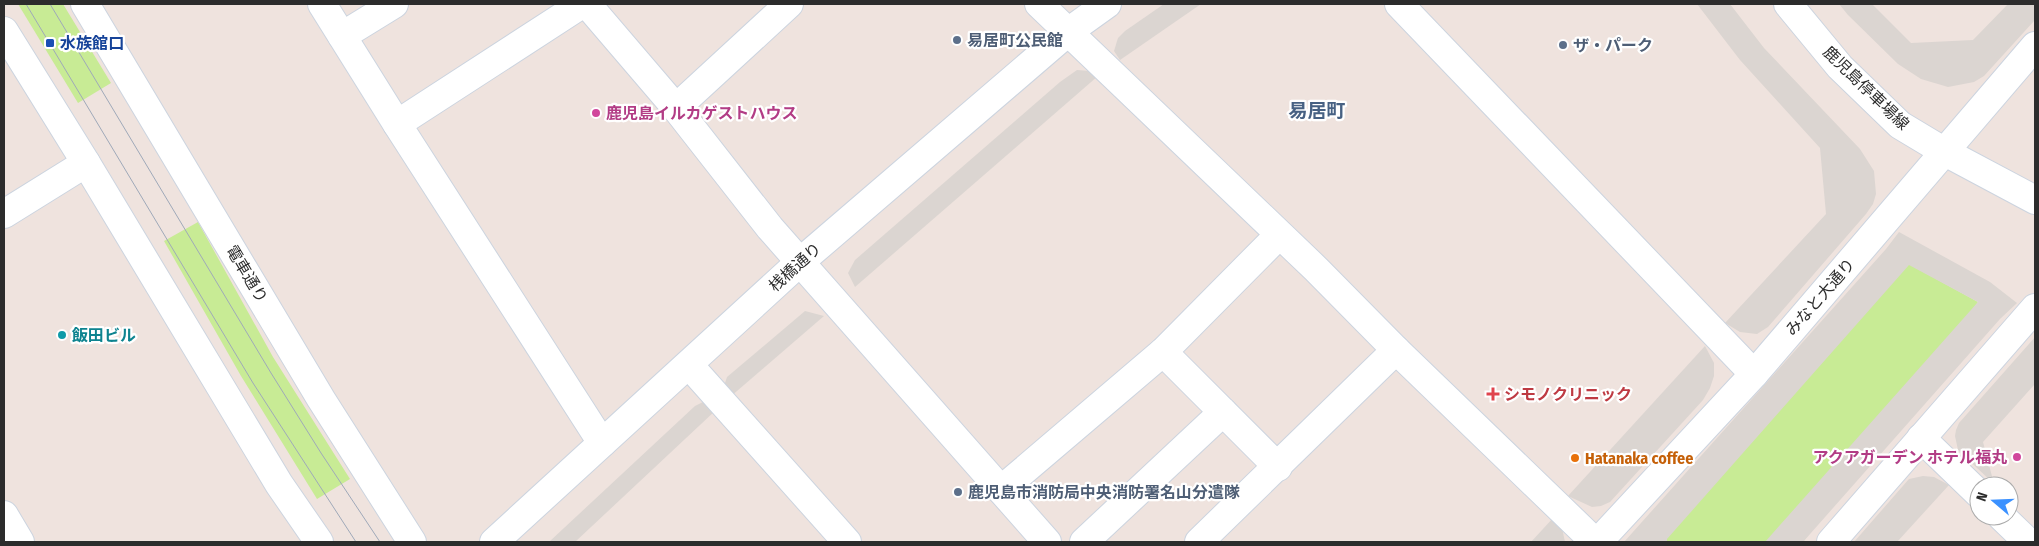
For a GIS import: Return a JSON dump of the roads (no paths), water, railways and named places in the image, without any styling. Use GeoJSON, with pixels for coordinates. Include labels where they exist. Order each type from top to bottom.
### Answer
{"type":"FeatureCollection","features":[{"type":"Feature","properties":{"kind":"street","name":"電車通り"},"geometry":{"type":"LineString","coordinates":[[85,4],[321,399],[412,542]]}},
{"type":"Feature","properties":{"kind":"street"},"geometry":{"type":"LineString","coordinates":[[322,4],[602,443]]}},
{"type":"Feature","properties":{"kind":"street"},"geometry":{"type":"LineString","coordinates":[[342,36],[394,4]]}},
{"type":"Feature","properties":{"kind":"street"},"geometry":{"type":"LineString","coordinates":[[397,124],[582,4]]}},
{"type":"Feature","properties":{"kind":"street"},"geometry":{"type":"LineString","coordinates":[[587,4],[676,108],[770,228],[1047,542]]}},
{"type":"Feature","properties":{"kind":"street"},"geometry":{"type":"LineString","coordinates":[[676,108],[789,4]]}},
{"type":"Feature","properties":{"kind":"street"},"geometry":{"type":"LineString","coordinates":[[1039,4],[1597,542]]}},
{"type":"Feature","properties":{"kind":"street","name":"桟橋通り"},"geometry":{"type":"LineString","coordinates":[[494,542],[800,262],[1068,32],[1106,4]]}},
{"type":"Feature","properties":{"kind":"street"},"geometry":{"type":"LineString","coordinates":[[1399,4],[1754,374]]}},
{"type":"Feature","properties":{"kind":"street","name":"鹿児島停車場線"},"geometry":{"type":"LineString","coordinates":[[1788,4],[1840,67],[1900,125],[1945,152],[2035,200]]}},
{"type":"Feature","properties":{"kind":"street"},"geometry":{"type":"LineString","coordinates":[[4,31],[86,163],[279,484],[318,542]]}},
{"type":"Feature","properties":{"kind":"street","name":"みなと大通り"},"geometry":{"type":"LineString","coordinates":[[1597,542],[1754,374],[2035,46]]}},
{"type":"Feature","properties":{"kind":"street"},"geometry":{"type":"LineString","coordinates":[[4,214],[86,163]]}},
{"type":"Feature","properties":{"kind":"street"},"geometry":{"type":"LineString","coordinates":[[1001,490],[1163,352],[1280,235]]}},
{"type":"Feature","properties":{"kind":"street"},"geometry":{"type":"LineString","coordinates":[[1832,542],[2035,308]]}},
{"type":"Feature","properties":{"kind":"street"},"geometry":{"type":"LineString","coordinates":[[1199,542],[1396,350]]}},
{"type":"Feature","properties":{"kind":"street"},"geometry":{"type":"LineString","coordinates":[[1163,352],[1278,467]]}},
{"type":"Feature","properties":{"kind":"street"},"geometry":{"type":"LineString","coordinates":[[689,365],[847,542]]}},
{"type":"Feature","properties":{"kind":"street"},"geometry":{"type":"LineString","coordinates":[[1084,542],[1223,412]]}},
{"type":"Feature","properties":{"kind":"street"},"geometry":{"type":"LineString","coordinates":[[1921,438],[1969,484]]}},
{"type":"Feature","properties":{"kind":"street"},"geometry":{"type":"LineString","coordinates":[[4,515],[20,542]]}},
{"type":"Feature","properties":{"kind":"street"},"geometry":{"type":"LineString","coordinates":[[2011,526],[2028,542]]}},
{"type":"Feature","properties":{"kind":"tram line"},"geometry":{"type":"LineString","coordinates":[[26,4],[253,383],[356,542]]}},
{"type":"Feature","properties":{"kind":"tram line"},"geometry":{"type":"LineString","coordinates":[[50,4],[271,373],[380,542]]}},
{"type":"Feature","properties":{"kind":"place","name":"易居町公民館"},"geometry":{"type":"Point","coordinates":[957,40]}},
{"type":"Feature","properties":{"kind":"place","name":"水族館口"},"geometry":{"type":"Point","coordinates":[50,43]}},
{"type":"Feature","properties":{"kind":"place","name":"ザ・パーク"},"geometry":{"type":"Point","coordinates":[1563,45]}},
{"type":"Feature","properties":{"kind":"place","name":"鹿児島イルカゲストハウス"},"geometry":{"type":"Point","coordinates":[596,113]}},
{"type":"Feature","properties":{"kind":"place","name":"飯田ビル"},"geometry":{"type":"Point","coordinates":[62,335]}},
{"type":"Feature","properties":{"kind":"place","name":"シモノクリニック"},"geometry":{"type":"Point","coordinates":[1493,394]}},
{"type":"Feature","properties":{"kind":"place","name":"アクアガーデン ホテル福丸"},"geometry":{"type":"Point","coordinates":[2017,457]}},
{"type":"Feature","properties":{"kind":"place","name":"Hatanaka coffee"},"geometry":{"type":"Point","coordinates":[1575,458]}},
{"type":"Feature","properties":{"kind":"place","name":"鹿児島市消防局中央消防署名山分遣隊"},"geometry":{"type":"Point","coordinates":[958,492]}},
{"type":"Feature","properties":{"kind":"district","name":"易居町"},"geometry":{"type":"Point","coordinates":[1317,110]}}]}
